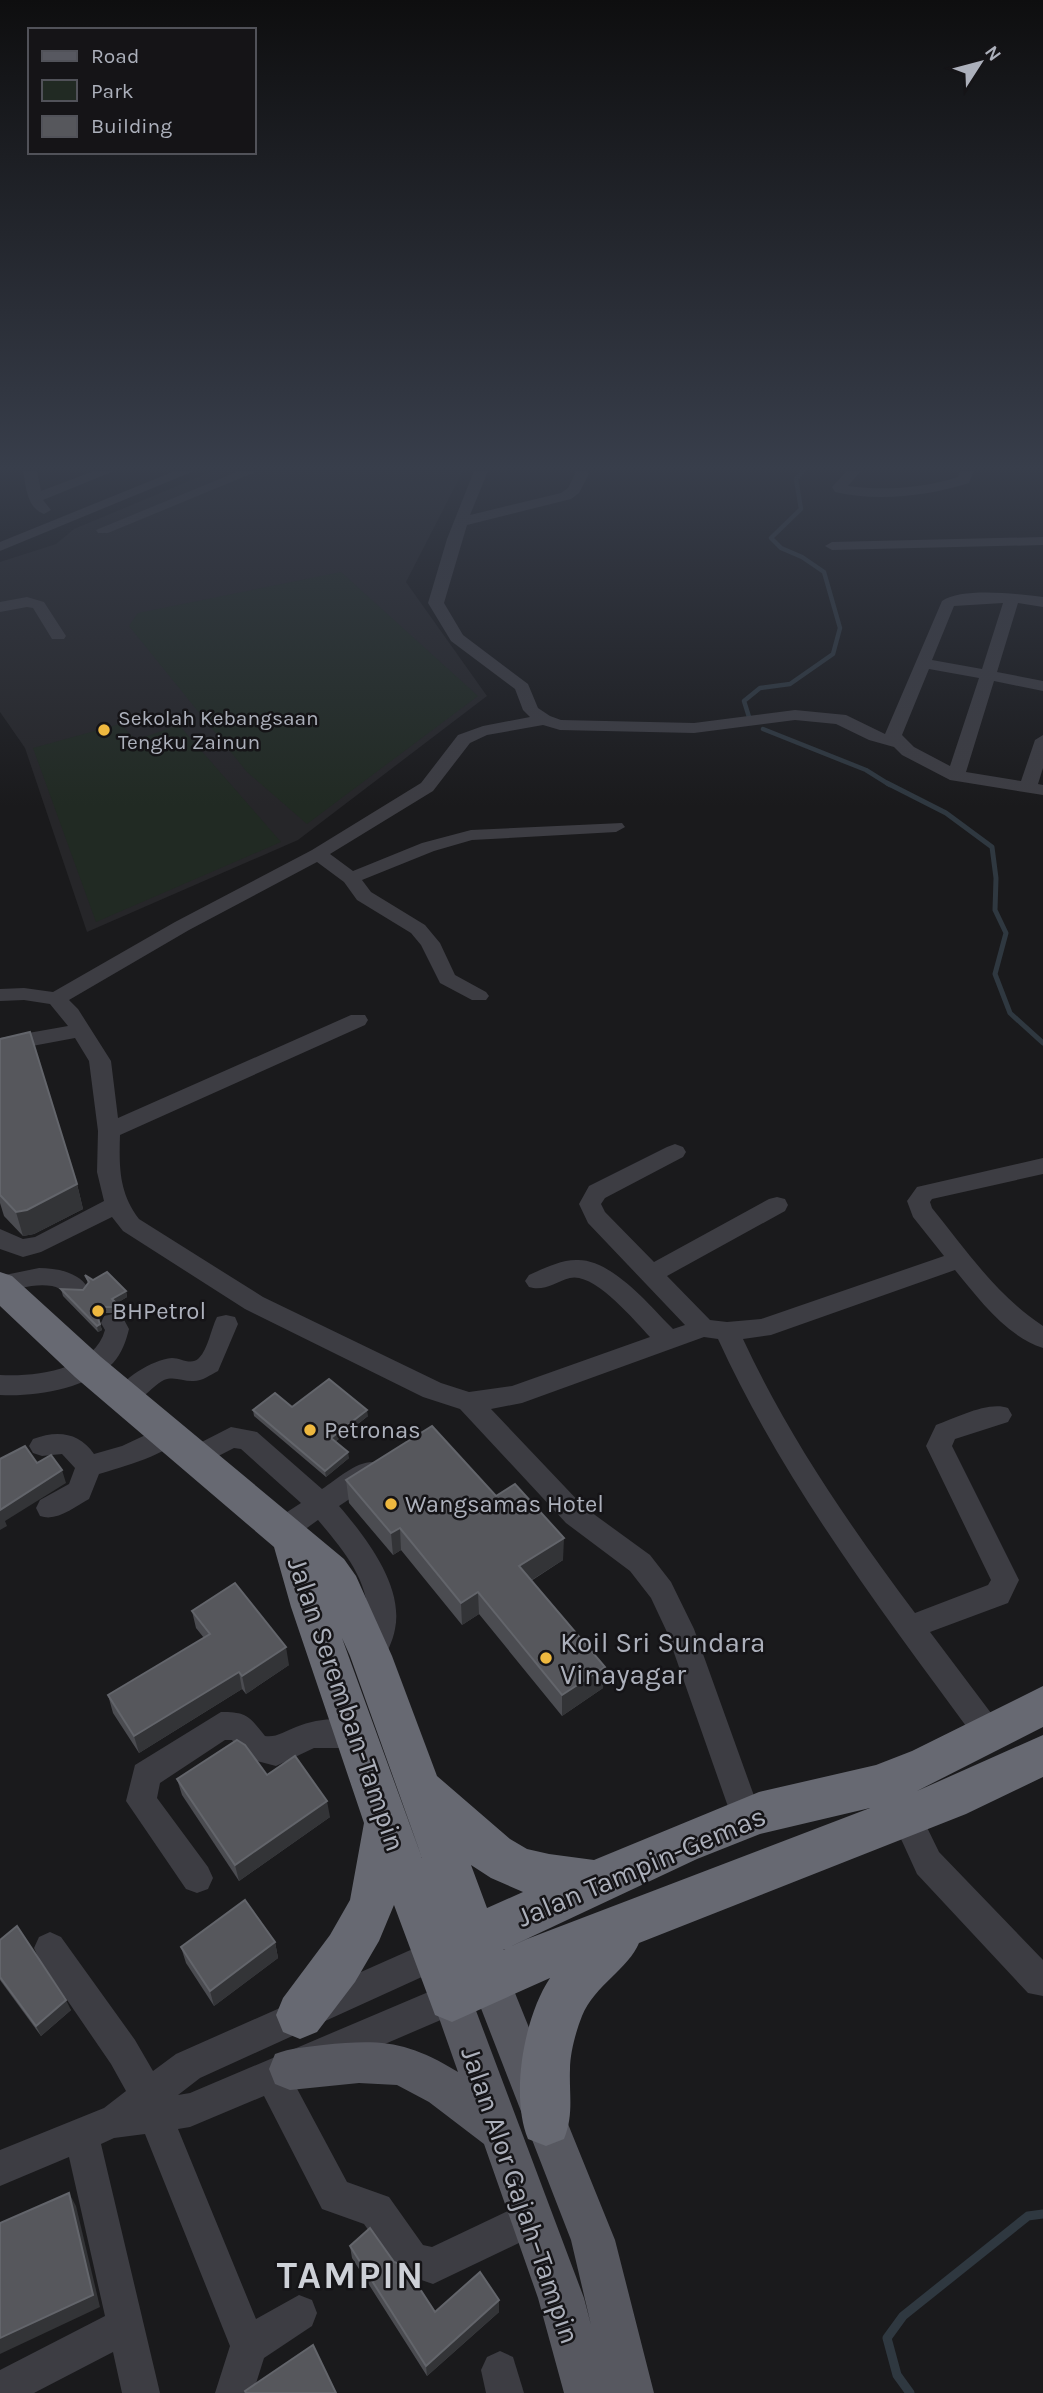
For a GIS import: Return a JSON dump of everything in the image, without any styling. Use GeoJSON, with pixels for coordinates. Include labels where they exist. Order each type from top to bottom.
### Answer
{"type":"FeatureCollection","features":[{"type":"Feature","properties":{"kind":"highway","name":"Jalan Seremban-Tampin"},"geometry":{"type":"LineString","coordinates":[[0,1285],[88,1367],[286,1536],[385,1819],[463,1967]]}},
{"type":"Feature","properties":{"kind":"highway"},"geometry":{"type":"LineString","coordinates":[[286,1536],[330,1571],[342,1588],[371,1656],[422,1791],[463,1967]]}},
{"type":"Feature","properties":{"kind":"highway","name":"Jalan Tampin-Gemas"},"geometry":{"type":"LineString","coordinates":[[463,1967],[597,1882],[747,1818],[877,1786],[990,1735],[1043,1705]]}},
{"type":"Feature","properties":{"kind":"highway","name":"Jalan Tampin-Gemas"},"geometry":{"type":"LineString","coordinates":[[463,1967],[634,1921],[906,1817],[1043,1755]]}},
{"type":"Feature","properties":{"kind":"highway"},"geometry":{"type":"LineString","coordinates":[[422,1791],[484,1846],[518,1868],[547,1876],[597,1882]]}},
{"type":"Feature","properties":{"kind":"highway"},"geometry":{"type":"LineString","coordinates":[[300,2015],[335,1969],[370,1908],[379,1874],[385,1819]]}},
{"type":"Feature","properties":{"kind":"highway"},"geometry":{"type":"LineString","coordinates":[[546,2121],[545,2066],[561,2004],[588,1964],[634,1921]]}},
{"type":"Feature","properties":{"kind":"main road","name":"Jalan Alor Gajah–Tampin"},"geometry":{"type":"LineString","coordinates":[[463,1967],[546,2121],[593,2240],[631,2393]]}},
{"type":"Feature","properties":{"kind":"main road","name":"Jalan Alor Gajah–Tampin"},"geometry":{"type":"LineString","coordinates":[[463,1967],[499,2129],[561,2298],[587,2393]]}},
{"type":"Feature","properties":{"kind":"main road"},"geometry":{"type":"LineString","coordinates":[[281,2073],[384,2062],[426,2076],[457,2095],[499,2129]]}},
{"type":"Feature","properties":{"kind":"street"},"geometry":{"type":"LineString","coordinates":[[442,583],[436,603],[457,638],[522,687],[531,710],[544,720],[560,725],[694,727],[794,715],[840,719],[875,736],[895,742],[929,764],[956,776],[1036,789],[1043,740]]}},
{"type":"Feature","properties":{"kind":"street"},"geometry":{"type":"LineString","coordinates":[[895,742],[893,736],[947,604],[953,600],[1012,598],[1043,602]]}},
{"type":"Feature","properties":{"kind":"street"},"geometry":{"type":"LineString","coordinates":[[956,776],[1012,598]]}},
{"type":"Feature","properties":{"kind":"street"},"geometry":{"type":"LineString","coordinates":[[0,607],[27,602],[39,605],[58,636]]}},
{"type":"Feature","properties":{"kind":"street"},"geometry":{"type":"LineString","coordinates":[[924,663],[1043,686]]}},
{"type":"Feature","properties":{"kind":"street"},"geometry":{"type":"LineString","coordinates":[[56,999],[182,926],[318,854],[427,787],[464,739],[494,728],[544,720]]}},
{"type":"Feature","properties":{"kind":"street"},"geometry":{"type":"LineString","coordinates":[[351,878],[428,847],[471,835],[616,827]]}},
{"type":"Feature","properties":{"kind":"street"},"geometry":{"type":"LineString","coordinates":[[318,854],[351,878],[363,896],[425,936],[447,979],[479,996]]}},
{"type":"Feature","properties":{"kind":"street"},"geometry":{"type":"LineString","coordinates":[[0,995],[23,994],[56,999],[71,1014],[100,1061],[108,1131],[108,1172],[116,1205],[131,1225],[254,1303],[432,1390],[470,1402],[513,1396],[669,1340],[715,1330],[762,1328],[961,1259]]}},
{"type":"Feature","properties":{"kind":"street"},"geometry":{"type":"LineString","coordinates":[[108,1131],[358,1020]]}},
{"type":"Feature","properties":{"kind":"street"},"geometry":{"type":"LineString","coordinates":[[0,1045],[81,1030]]}},
{"type":"Feature","properties":{"kind":"street"},"geometry":{"type":"LineString","coordinates":[[675,1152],[597,1192],[590,1204],[596,1217],[651,1274],[715,1330],[743,1370],[804,1481],[990,1735]]}},
{"type":"Feature","properties":{"kind":"street"},"geometry":{"type":"LineString","coordinates":[[1043,1166],[926,1193],[918,1200],[921,1212],[992,1298],[1020,1325],[1043,1339]]}},
{"type":"Feature","properties":{"kind":"street"},"geometry":{"type":"LineString","coordinates":[[0,1237],[2,1241],[23,1248],[41,1244],[116,1205]]}},
{"type":"Feature","properties":{"kind":"street"},"geometry":{"type":"LineString","coordinates":[[651,1274],[777,1205]]}},
{"type":"Feature","properties":{"kind":"street"},"geometry":{"type":"LineString","coordinates":[[537,1281],[577,1267],[585,1269],[608,1283],[669,1340]]}},
{"type":"Feature","properties":{"kind":"street"},"geometry":{"type":"LineString","coordinates":[[0,1285],[25,1276],[66,1279],[76,1288]]}},
{"type":"Feature","properties":{"kind":"street"},"geometry":{"type":"LineString","coordinates":[[0,1385],[20,1388],[58,1379],[88,1367],[112,1347],[117,1329],[113,1323]]}},
{"type":"Feature","properties":{"kind":"street"},"geometry":{"type":"LineString","coordinates":[[125,1397],[154,1374],[172,1368],[194,1372],[209,1364],[226,1324]]}},
{"type":"Feature","properties":{"kind":"street"},"geometry":{"type":"LineString","coordinates":[[470,1402],[575,1515],[640,1563],[661,1590],[680,1629],[747,1818]]}},
{"type":"Feature","properties":{"kind":"street"},"geometry":{"type":"LineString","coordinates":[[911,1627],[998,1594],[1005,1580],[939,1446],[945,1432],[999,1415]]}},
{"type":"Feature","properties":{"kind":"street"},"geometry":{"type":"LineString","coordinates":[[88,1467],[130,1454],[231,1437],[248,1439],[321,1504],[353,1542],[378,1585],[382,1627],[371,1656]]}},
{"type":"Feature","properties":{"kind":"street"},"geometry":{"type":"LineString","coordinates":[[42,1446],[59,1442],[77,1449],[88,1467],[80,1491],[49,1508]]}},
{"type":"Feature","properties":{"kind":"street"},"geometry":{"type":"LineString","coordinates":[[286,1536],[321,1504],[392,1458]]}},
{"type":"Feature","properties":{"kind":"street"},"geometry":{"type":"LineString","coordinates":[[197,1878],[141,1801],[146,1775],[221,1726],[239,1726],[256,1748],[276,1752],[295,1740],[323,1732],[357,1734]]}},
{"type":"Feature","properties":{"kind":"street"},"geometry":{"type":"LineString","coordinates":[[906,1817],[928,1863],[1040,1981]]}},
{"type":"Feature","properties":{"kind":"street"},"geometry":{"type":"LineString","coordinates":[[50,1948],[123,2052],[152,2106],[174,2167],[249,2346]]}},
{"type":"Feature","properties":{"kind":"street"},"geometry":{"type":"LineString","coordinates":[[152,2106],[188,2066],[300,2015],[463,1967]]}},
{"type":"Feature","properties":{"kind":"street"},"geometry":{"type":"LineString","coordinates":[[0,2168],[152,2106],[190,2109],[281,2073],[463,1967]]}},
{"type":"Feature","properties":{"kind":"street"},"geometry":{"type":"LineString","coordinates":[[281,2073],[335,2196],[376,2210],[411,2259],[433,2266],[531,2218]]}},
{"type":"Feature","properties":{"kind":"street"},"geometry":{"type":"LineString","coordinates":[[98,2127],[125,2326],[141,2393]]}},
{"type":"Feature","properties":{"kind":"street"},"geometry":{"type":"LineString","coordinates":[[234,2393],[249,2346],[299,2313]]}},
{"type":"Feature","properties":{"kind":"street"},"geometry":{"type":"LineString","coordinates":[[0,2390],[125,2326]]}},
{"type":"Feature","properties":{"kind":"shaded area"},"geometry":{"type":"Polygon","coordinates":[[[0,583],[406,583],[487,696],[298,840],[87,932],[25,748],[0,712],[0,583]]]}},
{"type":"Feature","properties":{"kind":"green space"},"geometry":{"type":"Polygon","coordinates":[[[288,583],[353,583],[478,696],[307,824],[247,772],[129,626],[138,613],[288,583]]]}},
{"type":"Feature","properties":{"kind":"green space"},"geometry":{"type":"Polygon","coordinates":[[[120,724],[136,740],[179,725],[281,842],[96,922],[33,748],[120,724]]]}},
{"type":"Feature","properties":{"kind":"building"},"geometry":{"type":"Polygon","coordinates":[[[30,1032],[77,1184],[27,1210],[16,1212],[0,1195],[0,1039],[30,1032]]]}},
{"type":"Feature","properties":{"kind":"building","name":"BHPetrol"},"geometry":{"type":"Polygon","coordinates":[[[107,1272],[126,1291],[112,1299],[120,1307],[102,1307],[97,1316],[100,1324],[97,1326],[61,1289],[83,1290],[89,1282],[85,1275],[93,1280],[107,1272]]]}},
{"type":"Feature","properties":{"kind":"building","name":"Petronas"},"geometry":{"type":"Polygon","coordinates":[[[329,1379],[367,1410],[331,1438],[348,1452],[325,1471],[253,1410],[275,1393],[292,1407],[329,1379]]]}},
{"type":"Feature","properties":{"kind":"building"},"geometry":{"type":"Polygon","coordinates":[[[432,1426],[496,1496],[515,1484],[564,1538],[519,1566],[605,1667],[562,1695],[478,1592],[461,1603],[400,1528],[391,1533],[346,1480],[432,1426]]]}},
{"type":"Feature","properties":{"kind":"building"},"geometry":{"type":"Polygon","coordinates":[[[25,1446],[37,1463],[51,1455],[62,1470],[0,1510],[0,1459],[25,1446]]]}},
{"type":"Feature","properties":{"kind":"building"},"geometry":{"type":"Polygon","coordinates":[[[235,1583],[286,1647],[242,1676],[239,1672],[134,1736],[108,1695],[210,1634],[192,1611],[235,1583]]]}},
{"type":"Feature","properties":{"kind":"building"},"geometry":{"type":"Polygon","coordinates":[[[237,1740],[245,1745],[267,1775],[295,1756],[327,1801],[235,1865],[177,1779],[237,1740]]]}},
{"type":"Feature","properties":{"kind":"building"},"geometry":{"type":"Polygon","coordinates":[[[245,1900],[275,1942],[210,1991],[181,1947],[245,1900]]]}},
{"type":"Feature","properties":{"kind":"building"},"geometry":{"type":"Polygon","coordinates":[[[17,1926],[66,2000],[36,2026],[0,1977],[0,1940],[17,1926]]]}},
{"type":"Feature","properties":{"kind":"building"},"geometry":{"type":"Polygon","coordinates":[[[69,2193],[93,2295],[0,2338],[0,2223],[69,2193]]]}},
{"type":"Feature","properties":{"kind":"building"},"geometry":{"type":"Polygon","coordinates":[[[370,2228],[394,2262],[405,2266],[435,2312],[480,2272],[499,2300],[426,2366],[350,2246],[370,2228]]]}},
{"type":"Feature","properties":{"kind":"building"},"geometry":{"type":"Polygon","coordinates":[[[313,2345],[336,2393],[246,2393],[245,2391],[313,2345]]]}},
{"type":"Feature","properties":{"kind":"waterway"},"geometry":{"type":"LineString","coordinates":[[749,717],[744,701],[760,688],[790,684],[833,654],[840,628],[827,583]]}},
{"type":"Feature","properties":{"kind":"waterway"},"geometry":{"type":"LineString","coordinates":[[763,729],[866,770],[890,785]]}},
{"type":"Feature","properties":{"kind":"waterway"},"geometry":{"type":"LineString","coordinates":[[887,783],[946,813],[992,847],[996,878],[995,910],[1006,933],[995,974],[1010,1013],[1043,1043]]}},
{"type":"Feature","properties":{"kind":"waterway"},"geometry":{"type":"LineString","coordinates":[[910,2393],[897,2375],[887,2338],[903,2316],[1028,2216],[1043,2214]]}},
{"type":"Feature","properties":{"kind":"place","name":"Sekolah Kebangsaan Tengku Zainun"},"geometry":{"type":"Point","coordinates":[104,730]}},
{"type":"Feature","properties":{"kind":"place","name":"BHPetrol"},"geometry":{"type":"Point","coordinates":[98,1311]}},
{"type":"Feature","properties":{"kind":"place","name":"Petronas"},"geometry":{"type":"Point","coordinates":[310,1430]}},
{"type":"Feature","properties":{"kind":"place","name":"Wangsamas Hotel"},"geometry":{"type":"Point","coordinates":[391,1504]}},
{"type":"Feature","properties":{"kind":"place","name":"Koil Sri Sundara Vinayagar"},"geometry":{"type":"Point","coordinates":[546,1658]}},
{"type":"Feature","properties":{"kind":"district","name":"TAMPIN"},"geometry":{"type":"Point","coordinates":[351,2275]}}]}
